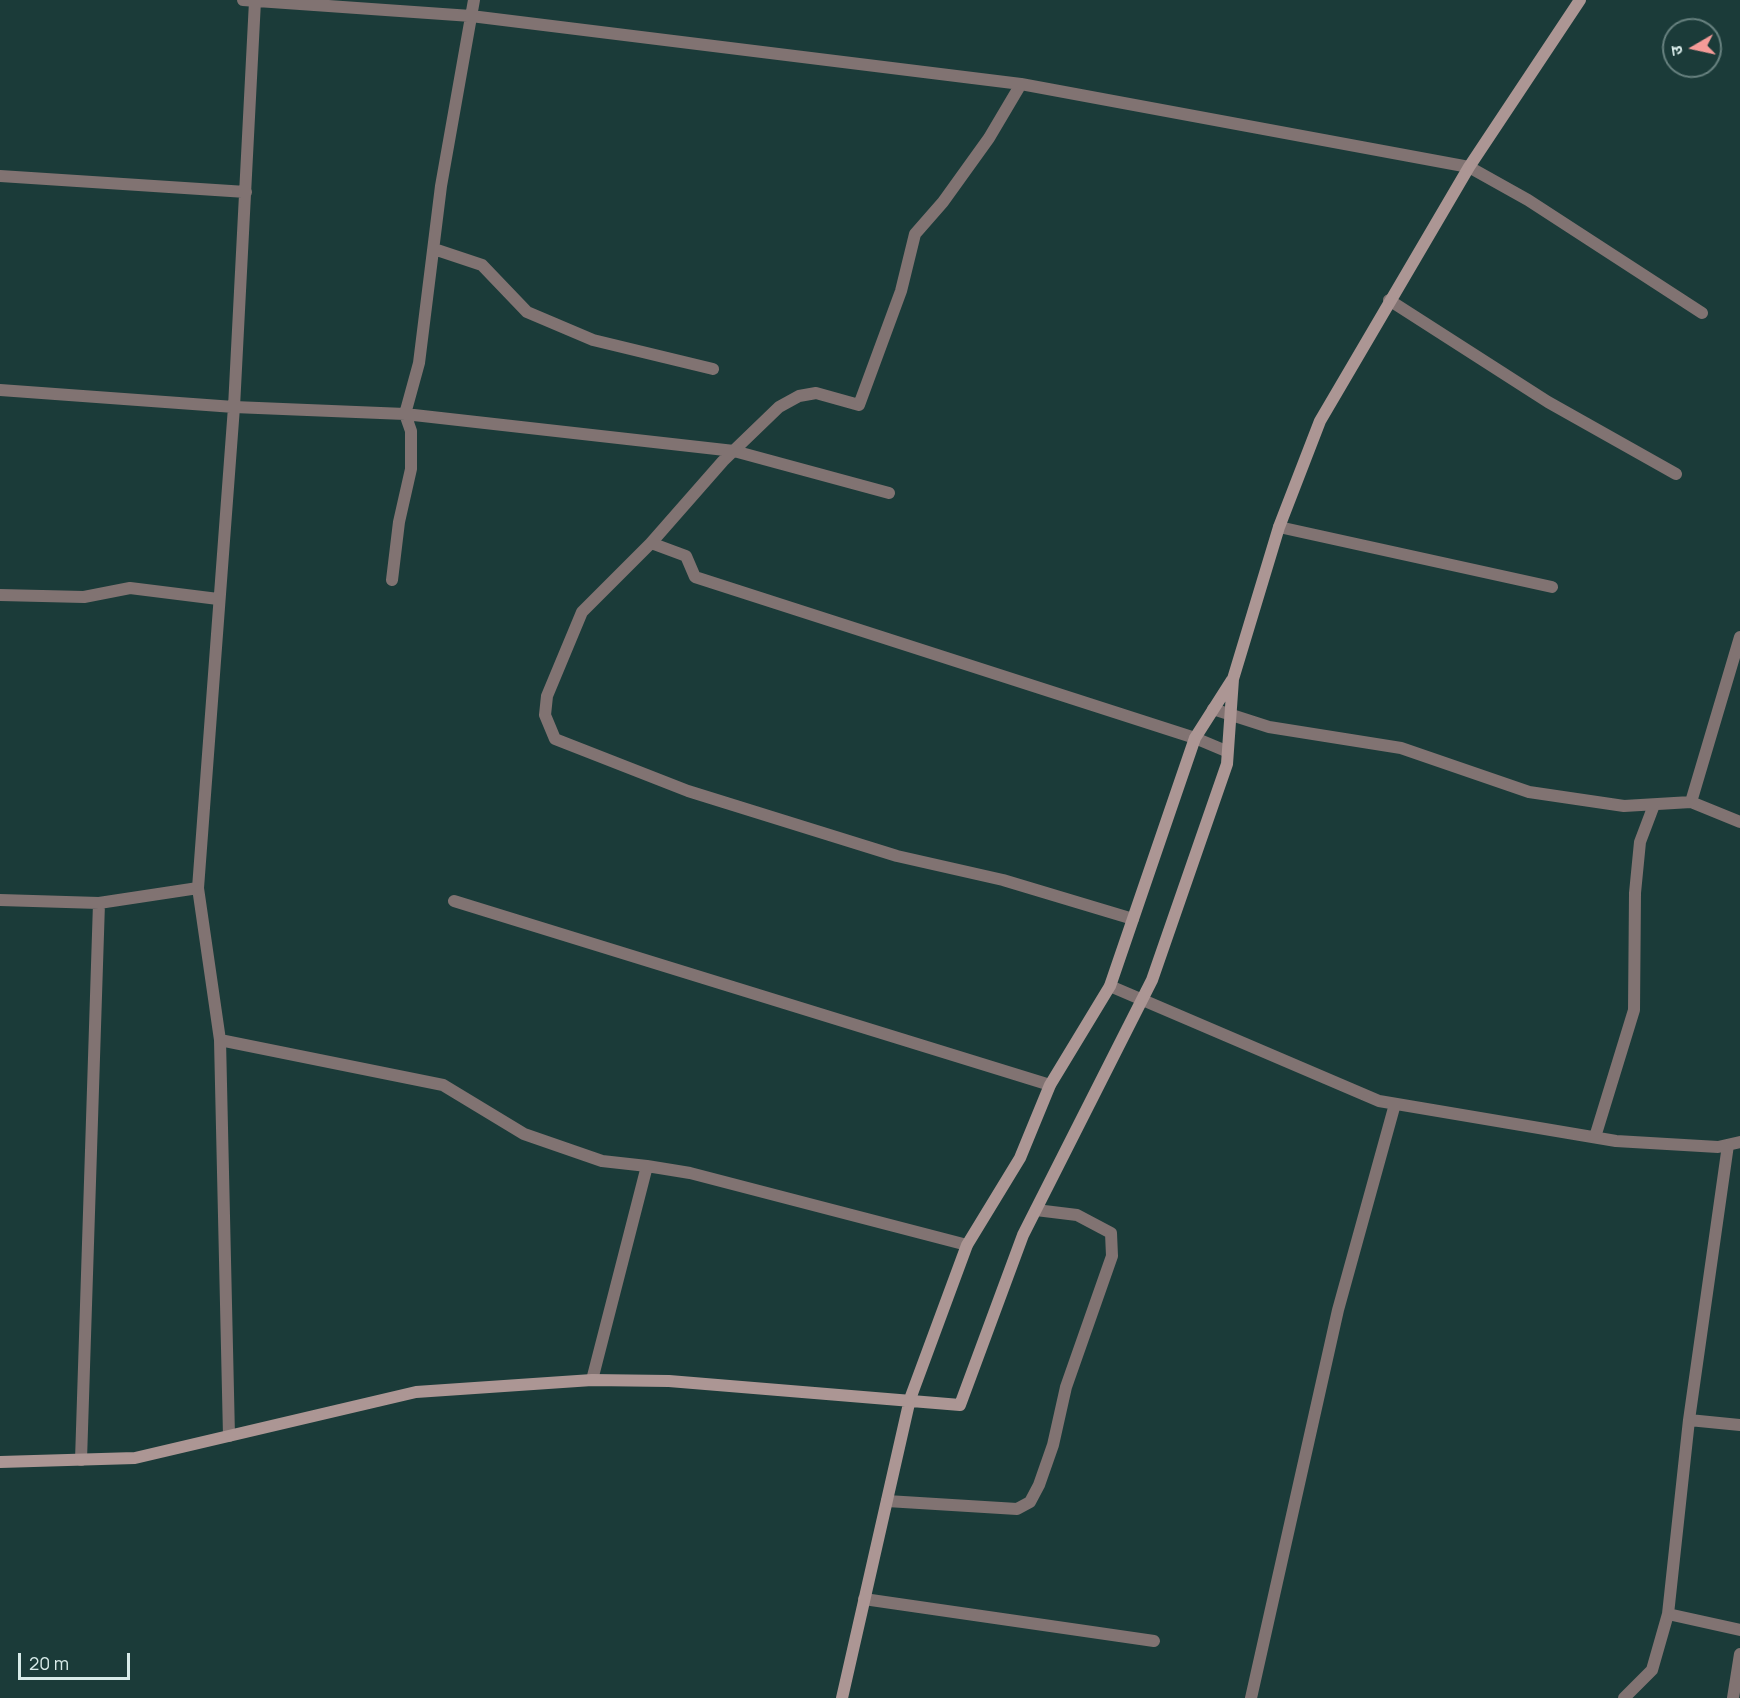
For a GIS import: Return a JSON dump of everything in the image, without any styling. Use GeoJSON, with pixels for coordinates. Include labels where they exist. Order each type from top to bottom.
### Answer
{"type":"FeatureCollection","features":[{"type":"Feature","properties":{"kind":"street"},"geometry":{"type":"LineString","coordinates":[[229,1436],[220,1040],[198,888],[234,407],[246,192],[249,0],[471,16],[1021,84],[1469,167],[1528,200],[1702,313]]}},
{"type":"Feature","properties":{"kind":"street"},"geometry":{"type":"LineString","coordinates":[[392,580],[399,522],[411,469],[411,431],[405,414],[419,363],[441,186],[474,0]]}},
{"type":"Feature","properties":{"kind":"street"},"geometry":{"type":"LineString","coordinates":[[0,1462],[135,1458],[416,1392],[592,1380],[669,1381],[910,1399],[960,1405],[1023,1235],[1152,980],[1227,764],[1226,751],[1233,679],[1279,527],[1320,421],[1469,167],[1580,0]]}},
{"type":"Feature","properties":{"kind":"street"},"geometry":{"type":"LineString","coordinates":[[1021,84],[989,138],[944,202],[915,234],[901,291],[859,405],[816,393],[799,396],[779,407],[734,451],[651,543],[582,612],[547,696],[546,716],[555,739],[721,801],[897,856],[1003,880],[1132,919]]}},
{"type":"Feature","properties":{"kind":"street"},"geometry":{"type":"LineString","coordinates":[[0,176],[246,192]]}},
{"type":"Feature","properties":{"kind":"street"},"geometry":{"type":"LineString","coordinates":[[434,249],[482,265],[527,312],[592,340],[713,369]]}},
{"type":"Feature","properties":{"kind":"street"},"geometry":{"type":"LineString","coordinates":[[1389,300],[1548,402],[1676,474]]}},
{"type":"Feature","properties":{"kind":"street"},"geometry":{"type":"LineString","coordinates":[[0,390],[234,407],[405,414],[734,451],[890,493]]}},
{"type":"Feature","properties":{"kind":"street"},"geometry":{"type":"LineString","coordinates":[[1279,527],[1552,587]]}},
{"type":"Feature","properties":{"kind":"street"},"geometry":{"type":"LineString","coordinates":[[651,543],[686,556],[695,577],[1195,738],[1226,751]]}},
{"type":"Feature","properties":{"kind":"street"},"geometry":{"type":"LineString","coordinates":[[0,595],[84,597],[130,588],[218,599]]}},
{"type":"Feature","properties":{"kind":"street"},"geometry":{"type":"LineString","coordinates":[[1691,802],[1740,637]]}},
{"type":"Feature","properties":{"kind":"street"},"geometry":{"type":"LineString","coordinates":[[842,1698],[910,1399],[967,1245],[1020,1158],[1050,1085],[1110,986],[1195,738],[1233,679]]}},
{"type":"Feature","properties":{"kind":"street"},"geometry":{"type":"LineString","coordinates":[[1213,709],[1269,727],[1401,748],[1529,792],[1624,806],[1691,802],[1740,822]]}},
{"type":"Feature","properties":{"kind":"street"},"geometry":{"type":"LineString","coordinates":[[1595,1137],[1634,1010],[1635,893],[1640,842],[1654,805]]}},
{"type":"Feature","properties":{"kind":"street"},"geometry":{"type":"LineString","coordinates":[[0,900],[99,903],[198,888]]}},
{"type":"Feature","properties":{"kind":"street"},"geometry":{"type":"LineString","coordinates":[[454,901],[1050,1085]]}},
{"type":"Feature","properties":{"kind":"street"},"geometry":{"type":"LineString","coordinates":[[81,1460],[99,903]]}},
{"type":"Feature","properties":{"kind":"street"},"geometry":{"type":"LineString","coordinates":[[1110,986],[1379,1101],[1595,1137],[1718,1147],[1734,1144],[1689,1420],[1668,1614],[1652,1670],[1624,1698]]}},
{"type":"Feature","properties":{"kind":"street"},"geometry":{"type":"LineString","coordinates":[[220,1040],[443,1084],[524,1134],[602,1161],[690,1173],[967,1245]]}},
{"type":"Feature","properties":{"kind":"street"},"geometry":{"type":"LineString","coordinates":[[1251,1698],[1338,1310],[1395,1104]]}},
{"type":"Feature","properties":{"kind":"street"},"geometry":{"type":"LineString","coordinates":[[592,1380],[647,1166]]}},
{"type":"Feature","properties":{"kind":"street"},"geometry":{"type":"LineString","coordinates":[[887,1502],[1017,1509],[1030,1502],[1039,1485],[1053,1445],[1066,1387],[1112,1256],[1111,1233],[1077,1215],[1036,1210]]}},
{"type":"Feature","properties":{"kind":"street"},"geometry":{"type":"LineString","coordinates":[[1689,1420],[1740,1425]]}},
{"type":"Feature","properties":{"kind":"street"},"geometry":{"type":"LineString","coordinates":[[864,1599],[1154,1641]]}},
{"type":"Feature","properties":{"kind":"street"},"geometry":{"type":"LineString","coordinates":[[1668,1614],[1740,1630]]}},
{"type":"Feature","properties":{"kind":"street"},"geometry":{"type":"LineString","coordinates":[[1733,1698],[1740,1654]]}}]}
